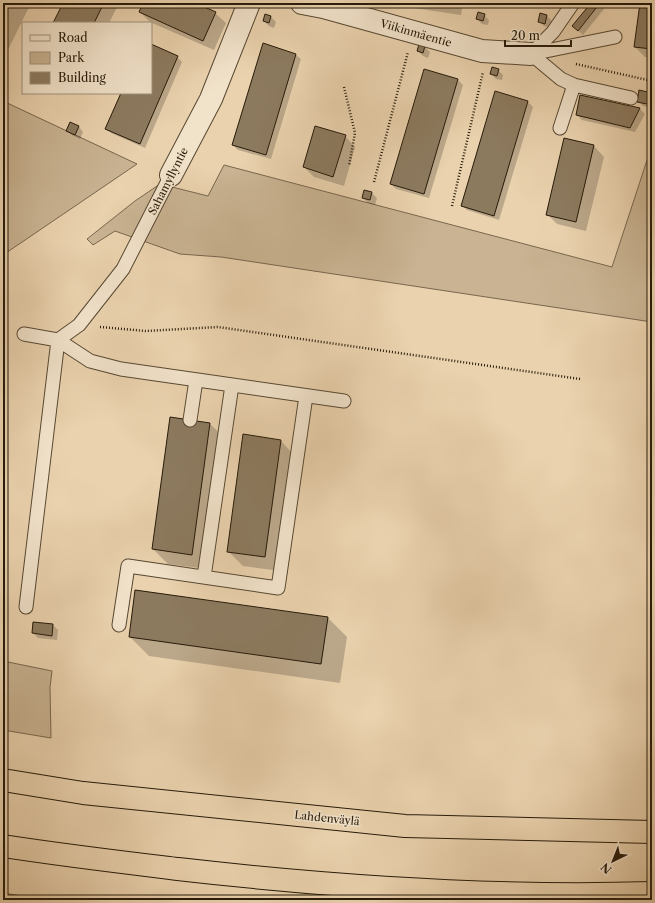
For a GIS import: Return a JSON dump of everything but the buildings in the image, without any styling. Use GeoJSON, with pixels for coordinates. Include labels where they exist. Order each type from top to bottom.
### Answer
{"type":"FeatureCollection","features":[{"type":"Feature","properties":{"kind":"highway","name":"Lahdenväylä"},"geometry":{"type":"LineString","coordinates":[[3,780],[83,793],[405,826],[652,832]]}},
{"type":"Feature","properties":{"kind":"highway"},"geometry":{"type":"LineString","coordinates":[[3,846],[69,857],[282,881],[412,890],[588,895],[652,893]]}},
{"type":"Feature","properties":{"kind":"street","name":"Sahamyllyntie"},"geometry":{"type":"LineString","coordinates":[[171,175],[211,99],[249,3]]}},
{"type":"Feature","properties":{"kind":"street","name":"Viikinmäentie"},"geometry":{"type":"LineString","coordinates":[[302,3],[323,7],[490,52],[531,54]]}},
{"type":"Feature","properties":{"kind":"lane"},"geometry":{"type":"LineString","coordinates":[[531,54],[553,32],[573,3]]}},
{"type":"Feature","properties":{"kind":"lane"},"geometry":{"type":"LineString","coordinates":[[531,54],[615,37]]}},
{"type":"Feature","properties":{"kind":"lane"},"geometry":{"type":"LineString","coordinates":[[531,54],[561,79],[574,85],[631,98]]}},
{"type":"Feature","properties":{"kind":"lane"},"geometry":{"type":"LineString","coordinates":[[560,128],[574,85]]}},
{"type":"Feature","properties":{"kind":"lane","name":"Sahamyllyntie"},"geometry":{"type":"LineString","coordinates":[[58,340],[79,325],[122,269],[171,175]]}},
{"type":"Feature","properties":{"kind":"lane"},"geometry":{"type":"LineString","coordinates":[[24,334],[58,340],[90,361],[121,369],[344,401]]}},
{"type":"Feature","properties":{"kind":"lane"},"geometry":{"type":"LineString","coordinates":[[26,608],[58,340]]}},
{"type":"Feature","properties":{"kind":"lane"},"geometry":{"type":"LineString","coordinates":[[190,420],[196,380]]}},
{"type":"Feature","properties":{"kind":"lane"},"geometry":{"type":"LineString","coordinates":[[204,577],[232,385]]}},
{"type":"Feature","properties":{"kind":"lane"},"geometry":{"type":"LineString","coordinates":[[119,625],[128,566],[278,588],[306,396]]}},
{"type":"Feature","properties":{"kind":"path"},"geometry":{"type":"LineString","coordinates":[[374,182],[413,32]]}},
{"type":"Feature","properties":{"kind":"path"},"geometry":{"type":"LineString","coordinates":[[452,206],[483,72],[490,52]]}},
{"type":"Feature","properties":{"kind":"path"},"geometry":{"type":"LineString","coordinates":[[569,62],[652,81]]}},
{"type":"Feature","properties":{"kind":"path"},"geometry":{"type":"LineString","coordinates":[[344,87],[355,133],[349,166]]}},
{"type":"Feature","properties":{"kind":"path"},"geometry":{"type":"LineString","coordinates":[[79,325],[146,331],[218,327],[580,379]]}},
{"type":"Feature","properties":{"kind":"green space"},"geometry":{"type":"Polygon","coordinates":[[[3,101],[137,164],[3,255],[3,101]]]}},
{"type":"Feature","properties":{"kind":"green space"},"geometry":{"type":"Polygon","coordinates":[[[652,145],[652,322],[221,257],[180,254],[115,231],[93,245],[87,239],[135,201],[160,184],[208,196],[224,165],[612,267],[652,145]]]}},
{"type":"Feature","properties":{"kind":"green space"},"geometry":{"type":"Polygon","coordinates":[[[3,661],[52,671],[50,687],[51,738],[3,730],[3,661]]]}},
{"type":"Feature","properties":{"kind":"green space"},"geometry":{"type":"Polygon","coordinates":[[[3,893],[49,900],[3,900],[3,893]]]}}]}
